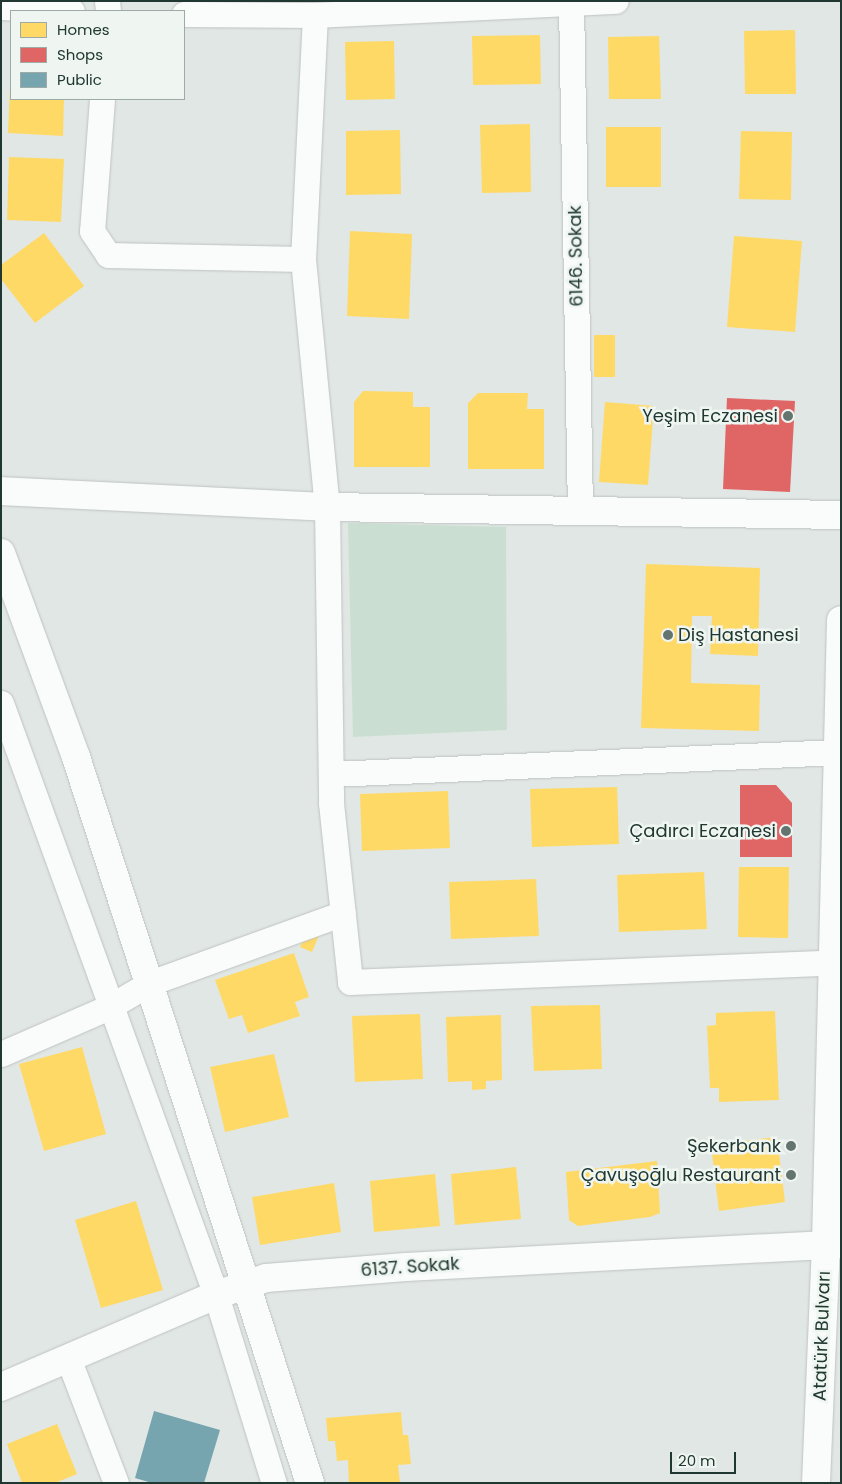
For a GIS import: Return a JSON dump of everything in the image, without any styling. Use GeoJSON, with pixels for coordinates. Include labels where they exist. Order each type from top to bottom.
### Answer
{"type":"FeatureCollection","features":[{"type":"Feature","properties":{"kind":"street"},"geometry":{"type":"LineString","coordinates":[[185,14],[315,15],[616,1]]}},
{"type":"Feature","properties":{"kind":"street","name":"6146. Sokak"},"geometry":{"type":"LineString","coordinates":[[571,2],[580,511]]}},
{"type":"Feature","properties":{"kind":"street"},"geometry":{"type":"LineString","coordinates":[[1,7],[54,10]]}},
{"type":"Feature","properties":{"kind":"street"},"geometry":{"type":"LineString","coordinates":[[315,15],[303,259],[327,507],[331,774],[350,982],[833,963]]}},
{"type":"Feature","properties":{"kind":"street"},"geometry":{"type":"LineString","coordinates":[[102,100],[92,230],[108,255],[303,259]]}},
{"type":"Feature","properties":{"kind":"street"},"geometry":{"type":"LineString","coordinates":[[1,491],[327,507],[841,515]]}},
{"type":"Feature","properties":{"kind":"street"},"geometry":{"type":"LineString","coordinates":[[1,553],[76,757],[248,1284],[310,1483]]}},
{"type":"Feature","properties":{"kind":"street","name":"Atatürk Bulvarı"},"geometry":{"type":"LineString","coordinates":[[816,1483],[833,1279],[833,963],[841,620]]}},
{"type":"Feature","properties":{"kind":"street"},"geometry":{"type":"LineString","coordinates":[[1,704],[109,1007],[216,1295],[274,1483]]}},
{"type":"Feature","properties":{"kind":"street"},"geometry":{"type":"LineString","coordinates":[[331,774],[838,752]]}},
{"type":"Feature","properties":{"kind":"street"},"geometry":{"type":"LineString","coordinates":[[1,1054],[109,1007],[150,983],[343,913]]}},
{"type":"Feature","properties":{"kind":"street","name":"6137. Sokak"},"geometry":{"type":"LineString","coordinates":[[1,1386],[216,1295],[266,1278],[406,1267],[834,1243]]}},
{"type":"Feature","properties":{"kind":"street"},"geometry":{"type":"LineString","coordinates":[[68,1358],[116,1483]]}},
{"type":"Feature","properties":{"kind":"green space"},"geometry":{"type":"Polygon","coordinates":[[[348,523],[506,527],[507,730],[353,737],[348,523]]]}},
{"type":"Feature","properties":{"kind":"building: Homes"},"geometry":{"type":"Polygon","coordinates":[[[795,30],[796,94],[745,94],[744,31],[795,30]]]}},
{"type":"Feature","properties":{"kind":"building: Homes"},"geometry":{"type":"Polygon","coordinates":[[[540,35],[541,84],[473,85],[472,36],[540,35]]]}},
{"type":"Feature","properties":{"kind":"building: Homes"},"geometry":{"type":"Polygon","coordinates":[[[659,36],[661,99],[609,99],[608,37],[659,36]]]}},
{"type":"Feature","properties":{"kind":"building: Homes"},"geometry":{"type":"Polygon","coordinates":[[[394,41],[395,99],[346,100],[345,42],[394,41]]]}},
{"type":"Feature","properties":{"kind":"building: Homes"},"geometry":{"type":"Polygon","coordinates":[[[10,87],[10,100],[64,100],[63,136],[8,133],[10,87]]]}},
{"type":"Feature","properties":{"kind":"building: Homes"},"geometry":{"type":"Polygon","coordinates":[[[530,124],[531,192],[482,193],[480,125],[530,124]]]}},
{"type":"Feature","properties":{"kind":"building: Homes"},"geometry":{"type":"Polygon","coordinates":[[[606,127],[661,127],[661,187],[606,187],[606,127]]]}},
{"type":"Feature","properties":{"kind":"building: Homes"},"geometry":{"type":"Polygon","coordinates":[[[400,130],[401,194],[346,195],[346,131],[400,130]]]}},
{"type":"Feature","properties":{"kind":"building: Homes"},"geometry":{"type":"Polygon","coordinates":[[[741,131],[792,132],[791,200],[739,199],[741,131]]]}},
{"type":"Feature","properties":{"kind":"building: Homes"},"geometry":{"type":"Polygon","coordinates":[[[9,157],[64,159],[61,222],[7,220],[9,157]]]}},
{"type":"Feature","properties":{"kind":"building: Homes"},"geometry":{"type":"Polygon","coordinates":[[[350,231],[412,234],[409,319],[347,316],[350,231]]]}},
{"type":"Feature","properties":{"kind":"building: Homes"},"geometry":{"type":"Polygon","coordinates":[[[44,233],[84,286],[35,323],[1,279],[1,265],[44,233]]]}},
{"type":"Feature","properties":{"kind":"building: Homes"},"geometry":{"type":"Polygon","coordinates":[[[734,236],[802,241],[795,332],[727,327],[734,236]]]}},
{"type":"Feature","properties":{"kind":"building: Homes"},"geometry":{"type":"Polygon","coordinates":[[[594,335],[615,335],[615,377],[594,377],[594,335]]]}},
{"type":"Feature","properties":{"kind":"building: Homes"},"geometry":{"type":"Polygon","coordinates":[[[363,391],[413,392],[413,407],[430,407],[430,467],[354,467],[354,402],[363,391]]]}},
{"type":"Feature","properties":{"kind":"building: Homes"},"geometry":{"type":"Polygon","coordinates":[[[478,393],[528,393],[527,409],[544,409],[544,469],[468,469],[468,403],[478,393]]]}},
{"type":"Feature","properties":{"kind":"building: Homes"},"geometry":{"type":"Polygon","coordinates":[[[605,402],[654,406],[648,485],[599,482],[605,402]]]}},
{"type":"Feature","properties":{"kind":"building: Homes","name":"Diş Hastanesi"},"geometry":{"type":"Polygon","coordinates":[[[646,564],[760,568],[758,656],[710,654],[712,616],[692,616],[691,683],[760,685],[759,731],[641,728],[646,564]]]}},
{"type":"Feature","properties":{"kind":"building: Homes"},"geometry":{"type":"Polygon","coordinates":[[[617,787],[619,844],[532,847],[530,789],[617,787]]]}},
{"type":"Feature","properties":{"kind":"building: Homes"},"geometry":{"type":"Polygon","coordinates":[[[448,791],[450,848],[362,851],[360,794],[448,791]]]}},
{"type":"Feature","properties":{"kind":"building: Homes"},"geometry":{"type":"Polygon","coordinates":[[[739,867],[789,867],[788,938],[738,937],[739,867]]]}},
{"type":"Feature","properties":{"kind":"building: Homes"},"geometry":{"type":"Polygon","coordinates":[[[704,872],[707,929],[619,932],[617,875],[704,872]]]}},
{"type":"Feature","properties":{"kind":"building: Homes"},"geometry":{"type":"Polygon","coordinates":[[[536,879],[539,936],[451,939],[449,882],[536,879]]]}},
{"type":"Feature","properties":{"kind":"building: Homes"},"geometry":{"type":"Polygon","coordinates":[[[308,928],[320,933],[312,952],[300,947],[308,928]]]}},
{"type":"Feature","properties":{"kind":"building: Homes"},"geometry":{"type":"Polygon","coordinates":[[[294,953],[309,997],[295,1002],[300,1016],[248,1033],[242,1015],[229,1019],[215,980],[294,953]]]}},
{"type":"Feature","properties":{"kind":"building: Homes"},"geometry":{"type":"Polygon","coordinates":[[[600,1005],[602,1069],[534,1071],[531,1006],[600,1005]]]}},
{"type":"Feature","properties":{"kind":"building: Homes"},"geometry":{"type":"Polygon","coordinates":[[[775,1011],[779,1100],[719,1102],[719,1088],[710,1088],[707,1026],[716,1025],[716,1013],[775,1011]]]}},
{"type":"Feature","properties":{"kind":"building: Homes"},"geometry":{"type":"Polygon","coordinates":[[[420,1014],[423,1079],[355,1082],[352,1016],[420,1014]]]}},
{"type":"Feature","properties":{"kind":"building: Homes"},"geometry":{"type":"Polygon","coordinates":[[[501,1015],[502,1080],[486,1081],[486,1089],[472,1090],[472,1081],[448,1082],[446,1017],[501,1015]]]}},
{"type":"Feature","properties":{"kind":"building: Homes"},"geometry":{"type":"Polygon","coordinates":[[[82,1047],[106,1134],[44,1151],[19,1064],[82,1047]]]}},
{"type":"Feature","properties":{"kind":"building: Homes"},"geometry":{"type":"Polygon","coordinates":[[[274,1054],[289,1117],[225,1132],[210,1067],[274,1054]]]}},
{"type":"Feature","properties":{"kind":"building: Homes"},"geometry":{"type":"Polygon","coordinates":[[[777,1137],[785,1202],[719,1211],[711,1145],[777,1137]]]}},
{"type":"Feature","properties":{"kind":"building: Homes"},"geometry":{"type":"Polygon","coordinates":[[[657,1161],[660,1213],[650,1217],[578,1226],[569,1220],[566,1172],[657,1161]]]}},
{"type":"Feature","properties":{"kind":"building: Homes"},"geometry":{"type":"Polygon","coordinates":[[[516,1167],[521,1219],[455,1225],[451,1174],[516,1167]]]}},
{"type":"Feature","properties":{"kind":"building: Homes"},"geometry":{"type":"Polygon","coordinates":[[[435,1174],[440,1226],[374,1232],[370,1181],[435,1174]]]}},
{"type":"Feature","properties":{"kind":"building: Homes"},"geometry":{"type":"Polygon","coordinates":[[[334,1183],[341,1232],[260,1245],[252,1197],[334,1183]]]}},
{"type":"Feature","properties":{"kind":"building: Homes"},"geometry":{"type":"Polygon","coordinates":[[[136,1201],[163,1290],[101,1308],[75,1220],[136,1201]]]}},
{"type":"Feature","properties":{"kind":"building: Homes"},"geometry":{"type":"Polygon","coordinates":[[[401,1412],[403,1435],[408,1435],[411,1464],[398,1465],[400,1483],[349,1483],[348,1460],[337,1461],[335,1441],[328,1441],[326,1418],[401,1412]]]}},
{"type":"Feature","properties":{"kind":"building: Homes"},"geometry":{"type":"Polygon","coordinates":[[[57,1424],[77,1474],[55,1483],[22,1483],[7,1444],[57,1424]]]}},
{"type":"Feature","properties":{"kind":"building: Shops"},"geometry":{"type":"Polygon","coordinates":[[[727,398],[795,401],[790,492],[723,489],[727,398]]]}},
{"type":"Feature","properties":{"kind":"building: Shops"},"geometry":{"type":"Polygon","coordinates":[[[740,785],[776,785],[792,803],[792,857],[740,857],[740,785]]]}},
{"type":"Feature","properties":{"kind":"building: Public"},"geometry":{"type":"Polygon","coordinates":[[[154,1411],[220,1430],[204,1483],[152,1483],[135,1478],[154,1411]]]}},
{"type":"Feature","properties":{"kind":"place","name":"Yeşim Eczanesi"},"geometry":{"type":"Point","coordinates":[788,416]}},
{"type":"Feature","properties":{"kind":"place","name":"Diş Hastanesi"},"geometry":{"type":"Point","coordinates":[668,635]}},
{"type":"Feature","properties":{"kind":"place","name":"Çadırcı Eczanesi"},"geometry":{"type":"Point","coordinates":[786,831]}},
{"type":"Feature","properties":{"kind":"place","name":"Şekerbank"},"geometry":{"type":"Point","coordinates":[791,1146]}},
{"type":"Feature","properties":{"kind":"place","name":"Çavuşoğlu Restaurant"},"geometry":{"type":"Point","coordinates":[791,1175]}}]}
